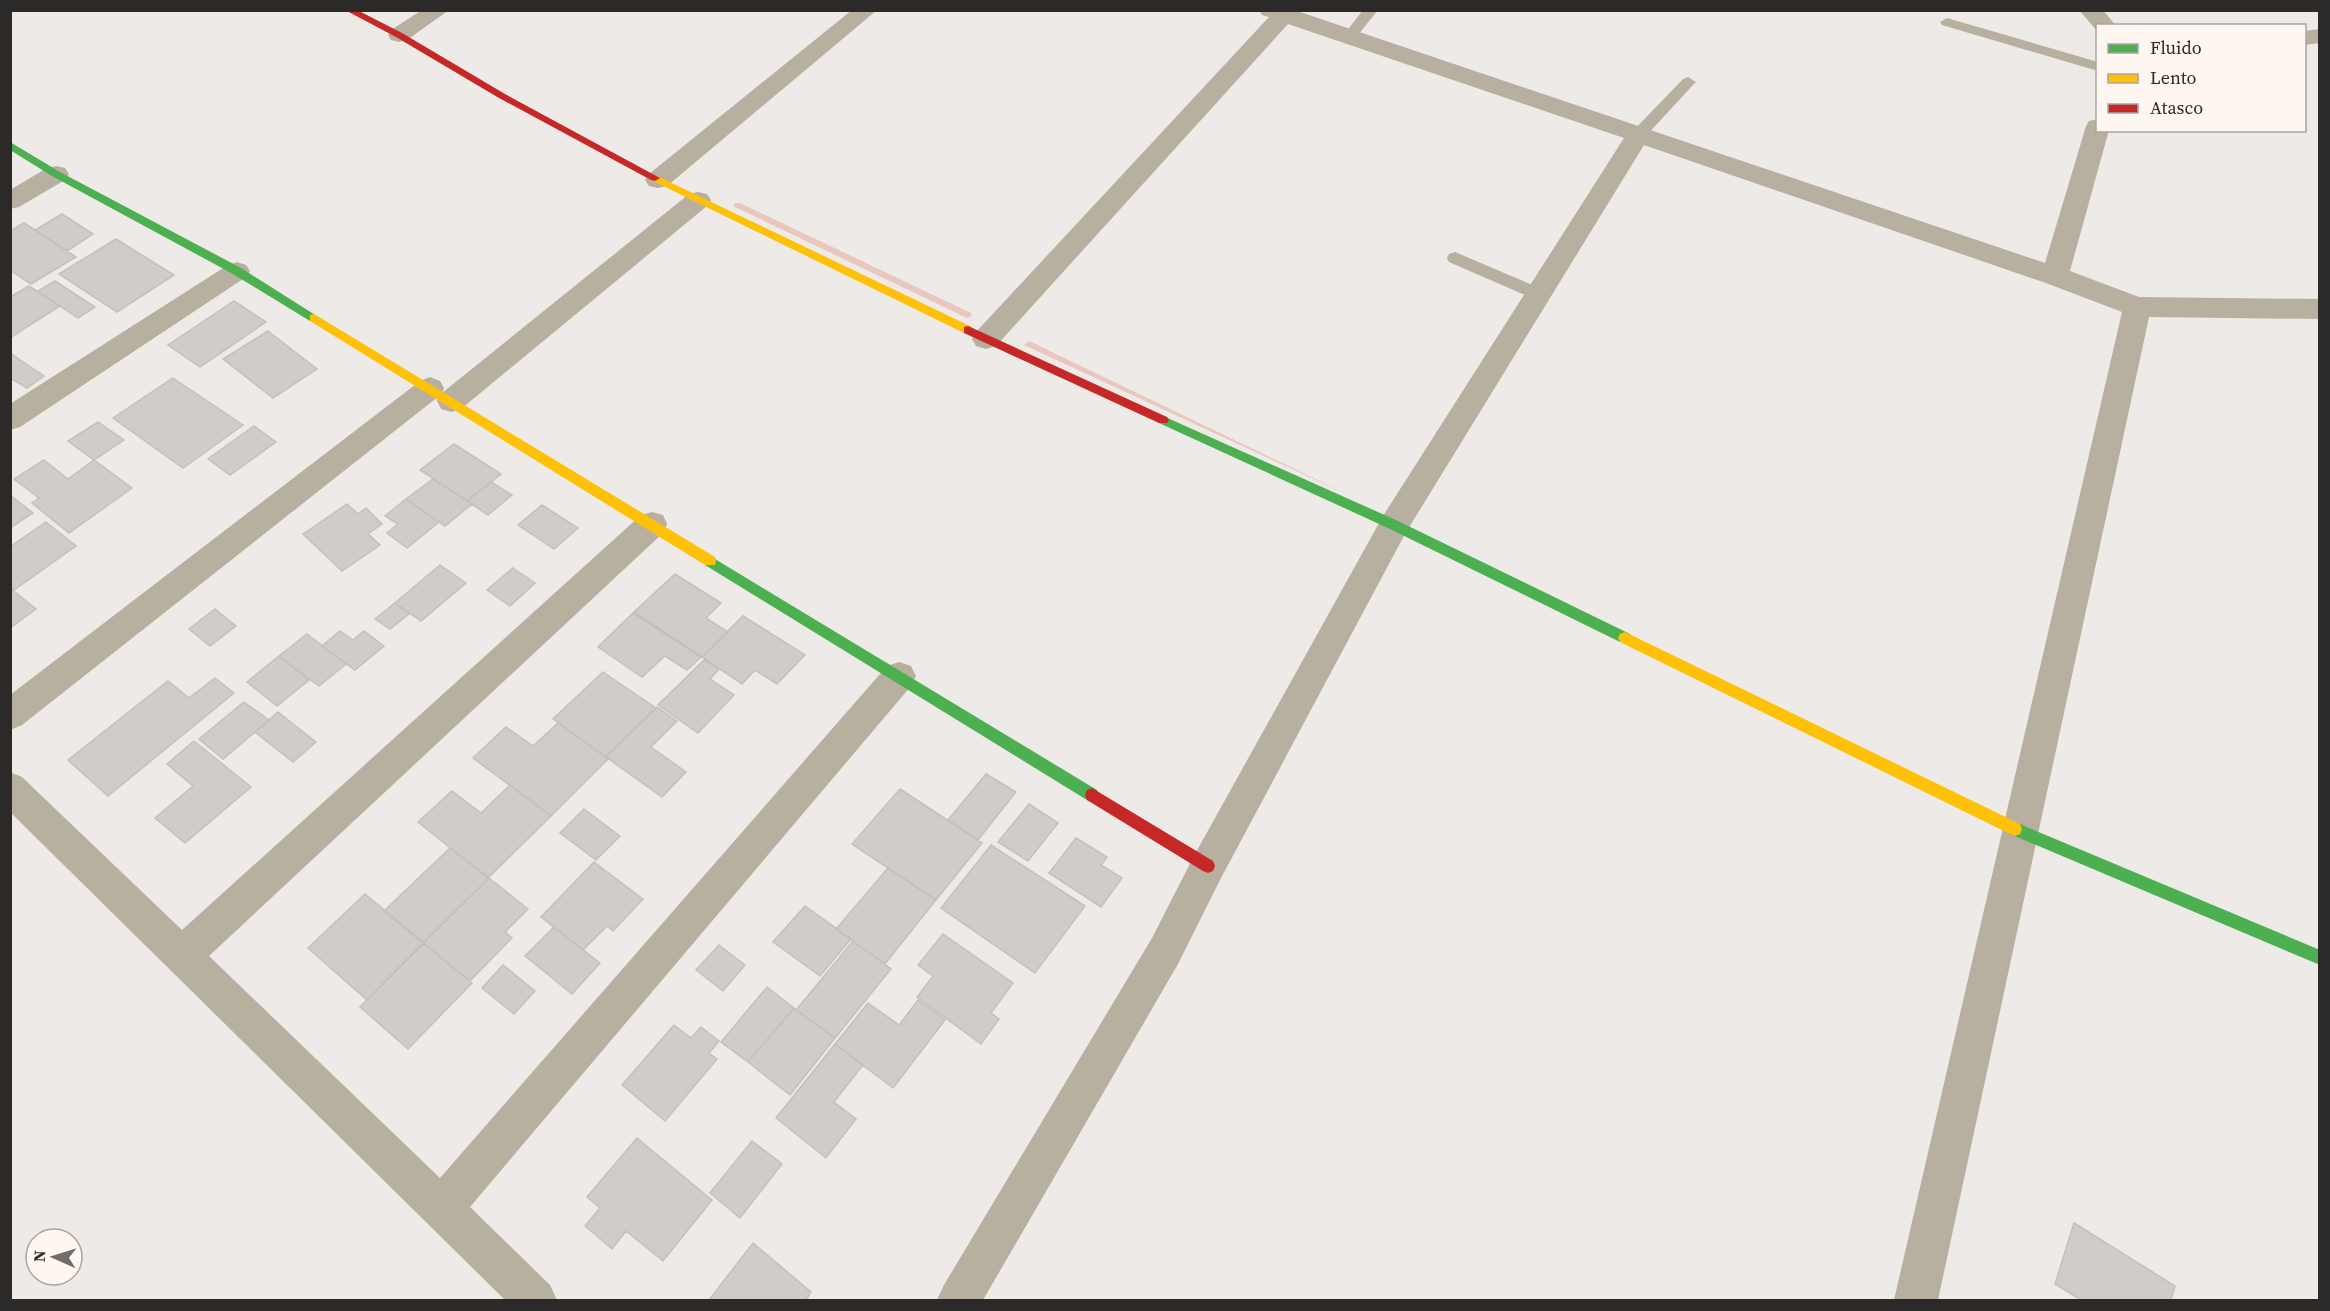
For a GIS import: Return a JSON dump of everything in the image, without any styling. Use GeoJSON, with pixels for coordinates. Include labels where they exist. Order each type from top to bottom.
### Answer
{"type":"FeatureCollection","features":[{"type":"Feature","properties":{"kind":"street"},"geometry":{"type":"LineString","coordinates":[[350,10],[399,35],[502,96],[698,200],[987,339],[1394,525],[2021,832],[2319,958]]}},
{"type":"Feature","properties":{"kind":"street"},"geometry":{"type":"LineString","coordinates":[[399,35],[438,10]]}},
{"type":"Feature","properties":{"kind":"street"},"geometry":{"type":"LineString","coordinates":[[658,180],[866,10]]}},
{"type":"Feature","properties":{"kind":"street"},"geometry":{"type":"LineString","coordinates":[[2090,10],[2103,24]]}},
{"type":"Feature","properties":{"kind":"street"},"geometry":{"type":"LineString","coordinates":[[987,339],[1277,13],[2055,276],[2138,307],[2319,309]]}},
{"type":"Feature","properties":{"kind":"street"},"geometry":{"type":"LineString","coordinates":[[2055,276],[2096,130]]}},
{"type":"Feature","properties":{"kind":"street"},"geometry":{"type":"LineString","coordinates":[[959,1300],[1165,951],[1208,866],[1394,525],[1638,135]]}},
{"type":"Feature","properties":{"kind":"street"},"geometry":{"type":"LineString","coordinates":[[10,145],[56,174],[237,271],[1208,866]]}},
{"type":"Feature","properties":{"kind":"street"},"geometry":{"type":"LineString","coordinates":[[10,201],[56,174]]}},
{"type":"Feature","properties":{"kind":"street"},"geometry":{"type":"LineString","coordinates":[[10,715],[698,200]]}},
{"type":"Feature","properties":{"kind":"street"},"geometry":{"type":"LineString","coordinates":[[10,419],[237,271]]}},
{"type":"Feature","properties":{"kind":"street"},"geometry":{"type":"LineString","coordinates":[[1916,1300],[2138,307]]}},
{"type":"Feature","properties":{"kind":"street"},"geometry":{"type":"LineString","coordinates":[[182,955],[652,524]]}},
{"type":"Feature","properties":{"kind":"street"},"geometry":{"type":"LineString","coordinates":[[441,1209],[899,676]]}},
{"type":"Feature","properties":{"kind":"street"},"geometry":{"type":"LineString","coordinates":[[10,788],[535,1300]]}},
{"type":"Feature","properties":{"kind":"lane"},"geometry":{"type":"LineString","coordinates":[[1349,38],[1371,10]]}},
{"type":"Feature","properties":{"kind":"lane"},"geometry":{"type":"LineString","coordinates":[[1947,22],[2096,67]]}},
{"type":"Feature","properties":{"kind":"lane"},"geometry":{"type":"LineString","coordinates":[[1638,135],[1688,82]]}},
{"type":"Feature","properties":{"kind":"lane"},"geometry":{"type":"LineString","coordinates":[[1455,258],[1538,294]]}},
{"type":"Feature","properties":{"kind":"shaded area"},"geometry":{"type":"Polygon","coordinates":[[[735,203],[740,203],[971,313],[972,316],[967,318],[733,206],[735,203]]]}},
{"type":"Feature","properties":{"kind":"shaded area"},"geometry":{"type":"Polygon","coordinates":[[[1029,341],[1357,499],[1024,345],[1029,341]]]}},
{"type":"Feature","properties":{"kind":"building"},"geometry":{"type":"Polygon","coordinates":[[[62,214],[93,234],[67,251],[35,230],[62,214]]]}},
{"type":"Feature","properties":{"kind":"building"},"geometry":{"type":"Polygon","coordinates":[[[24,223],[76,257],[31,284],[10,270],[10,231],[24,223]]]}},
{"type":"Feature","properties":{"kind":"building"},"geometry":{"type":"Polygon","coordinates":[[[116,239],[174,275],[117,312],[59,274],[116,239]]]}},
{"type":"Feature","properties":{"kind":"building"},"geometry":{"type":"Polygon","coordinates":[[[55,281],[95,307],[78,318],[38,291],[55,281]]]}},
{"type":"Feature","properties":{"kind":"building"},"geometry":{"type":"Polygon","coordinates":[[[29,286],[60,306],[10,338],[10,297],[29,286]]]}},
{"type":"Feature","properties":{"kind":"building"},"geometry":{"type":"Polygon","coordinates":[[[234,301],[266,322],[200,367],[168,345],[234,301]]]}},
{"type":"Feature","properties":{"kind":"building"},"geometry":{"type":"Polygon","coordinates":[[[268,331],[317,369],[273,398],[223,359],[268,331]]]}},
{"type":"Feature","properties":{"kind":"building"},"geometry":{"type":"Polygon","coordinates":[[[10,353],[44,376],[27,388],[10,378],[10,353]]]}},
{"type":"Feature","properties":{"kind":"building"},"geometry":{"type":"Polygon","coordinates":[[[173,378],[243,425],[183,468],[113,418],[173,378]]]}},
{"type":"Feature","properties":{"kind":"building"},"geometry":{"type":"Polygon","coordinates":[[[98,422],[124,440],[94,460],[68,441],[98,422]]]}},
{"type":"Feature","properties":{"kind":"building"},"geometry":{"type":"Polygon","coordinates":[[[254,426],[276,442],[230,475],[208,459],[254,426]]]}},
{"type":"Feature","properties":{"kind":"building"},"geometry":{"type":"Polygon","coordinates":[[[454,444],[501,474],[467,501],[420,470],[454,444]]]}},
{"type":"Feature","properties":{"kind":"building"},"geometry":{"type":"Polygon","coordinates":[[[44,460],[68,479],[94,460],[132,488],[69,533],[32,503],[39,498],[14,479],[44,460]]]}},
{"type":"Feature","properties":{"kind":"building"},"geometry":{"type":"Polygon","coordinates":[[[433,479],[472,504],[445,526],[406,499],[433,479]]]}},
{"type":"Feature","properties":{"kind":"building"},"geometry":{"type":"Polygon","coordinates":[[[491,482],[512,495],[488,515],[467,501],[491,482]]]}},
{"type":"Feature","properties":{"kind":"building"},"geometry":{"type":"Polygon","coordinates":[[[10,495],[33,513],[10,528],[10,495]]]}},
{"type":"Feature","properties":{"kind":"building"},"geometry":{"type":"Polygon","coordinates":[[[406,499],[439,522],[407,548],[387,533],[398,524],[385,516],[406,499]]]}},
{"type":"Feature","properties":{"kind":"building"},"geometry":{"type":"Polygon","coordinates":[[[347,504],[358,514],[366,508],[382,524],[368,534],[380,545],[342,571],[303,534],[347,504]]]}},
{"type":"Feature","properties":{"kind":"building"},"geometry":{"type":"Polygon","coordinates":[[[542,505],[578,528],[554,549],[518,525],[542,505]]]}},
{"type":"Feature","properties":{"kind":"building"},"geometry":{"type":"Polygon","coordinates":[[[46,522],[76,546],[14,590],[10,587],[10,547],[46,522]]]}},
{"type":"Feature","properties":{"kind":"building"},"geometry":{"type":"Polygon","coordinates":[[[440,565],[466,583],[421,621],[395,603],[440,565]]]}},
{"type":"Feature","properties":{"kind":"building"},"geometry":{"type":"Polygon","coordinates":[[[513,568],[535,583],[510,606],[487,590],[513,568]]]}},
{"type":"Feature","properties":{"kind":"building"},"geometry":{"type":"Polygon","coordinates":[[[675,574],[721,603],[706,618],[728,632],[702,657],[634,612],[675,574]]]}},
{"type":"Feature","properties":{"kind":"building"},"geometry":{"type":"Polygon","coordinates":[[[10,588],[36,609],[10,628],[10,588]]]}},
{"type":"Feature","properties":{"kind":"building"},"geometry":{"type":"Polygon","coordinates":[[[395,603],[409,614],[390,629],[375,619],[395,603]]]}},
{"type":"Feature","properties":{"kind":"building"},"geometry":{"type":"Polygon","coordinates":[[[215,609],[236,626],[210,646],[189,629],[215,609]]]}},
{"type":"Feature","properties":{"kind":"building"},"geometry":{"type":"Polygon","coordinates":[[[633,613],[701,657],[687,670],[665,656],[642,677],[598,647],[633,613]]]}},
{"type":"Feature","properties":{"kind":"building"},"geometry":{"type":"Polygon","coordinates":[[[743,616],[805,655],[777,684],[755,670],[742,684],[702,657],[743,616]]]}},
{"type":"Feature","properties":{"kind":"building"},"geometry":{"type":"Polygon","coordinates":[[[340,631],[353,640],[364,631],[384,646],[355,670],[322,646],[340,631]]]}},
{"type":"Feature","properties":{"kind":"building"},"geometry":{"type":"Polygon","coordinates":[[[307,634],[346,664],[319,686],[279,656],[307,634]]]}},
{"type":"Feature","properties":{"kind":"building"},"geometry":{"type":"Polygon","coordinates":[[[279,656],[309,680],[277,706],[247,682],[279,656]]]}},
{"type":"Feature","properties":{"kind":"building"},"geometry":{"type":"Polygon","coordinates":[[[704,660],[719,669],[710,679],[734,695],[698,733],[658,705],[704,660]]]}},
{"type":"Feature","properties":{"kind":"building"},"geometry":{"type":"Polygon","coordinates":[[[603,672],[656,708],[606,757],[553,719],[603,672]]]}},
{"type":"Feature","properties":{"kind":"building"},"geometry":{"type":"Polygon","coordinates":[[[215,678],[234,693],[108,796],[68,760],[168,681],[189,698],[215,678]]]}},
{"type":"Feature","properties":{"kind":"building"},"geometry":{"type":"Polygon","coordinates":[[[244,702],[269,720],[223,759],[199,739],[244,702]]]}},
{"type":"Feature","properties":{"kind":"building"},"geometry":{"type":"Polygon","coordinates":[[[657,707],[677,721],[651,747],[686,772],[662,797],[606,757],[657,707]]]}},
{"type":"Feature","properties":{"kind":"building"},"geometry":{"type":"Polygon","coordinates":[[[278,712],[316,742],[293,762],[255,732],[278,712]]]}},
{"type":"Feature","properties":{"kind":"building"},"geometry":{"type":"Polygon","coordinates":[[[558,723],[608,759],[551,816],[473,758],[506,727],[533,746],[558,723]]]}},
{"type":"Feature","properties":{"kind":"building"},"geometry":{"type":"Polygon","coordinates":[[[194,741],[251,787],[185,843],[155,818],[193,786],[167,764],[194,741]]]}},
{"type":"Feature","properties":{"kind":"building"},"geometry":{"type":"Polygon","coordinates":[[[986,774],[1016,792],[978,840],[948,820],[986,774]]]}},
{"type":"Feature","properties":{"kind":"building"},"geometry":{"type":"Polygon","coordinates":[[[510,785],[551,816],[488,878],[418,822],[452,791],[481,813],[510,785]]]}},
{"type":"Feature","properties":{"kind":"building"},"geometry":{"type":"Polygon","coordinates":[[[900,789],[982,843],[936,900],[852,844],[900,789]]]}},
{"type":"Feature","properties":{"kind":"building"},"geometry":{"type":"Polygon","coordinates":[[[1029,804],[1058,823],[1028,861],[998,842],[1029,804]]]}},
{"type":"Feature","properties":{"kind":"building"},"geometry":{"type":"Polygon","coordinates":[[[584,809],[620,836],[596,860],[560,833],[584,809]]]}},
{"type":"Feature","properties":{"kind":"building"},"geometry":{"type":"Polygon","coordinates":[[[1076,838],[1107,857],[1101,865],[1122,878],[1101,907],[1049,873],[1076,838]]]}},
{"type":"Feature","properties":{"kind":"building"},"geometry":{"type":"Polygon","coordinates":[[[991,845],[1085,906],[1035,973],[941,908],[991,845]]]}},
{"type":"Feature","properties":{"kind":"building"},"geometry":{"type":"Polygon","coordinates":[[[450,848],[489,878],[423,943],[384,911],[450,848]]]}},
{"type":"Feature","properties":{"kind":"building"},"geometry":{"type":"Polygon","coordinates":[[[594,862],[643,899],[613,931],[607,926],[583,950],[541,917],[594,862]]]}},
{"type":"Feature","properties":{"kind":"building"},"geometry":{"type":"Polygon","coordinates":[[[888,868],[936,900],[885,964],[836,929],[888,868]]]}},
{"type":"Feature","properties":{"kind":"building"},"geometry":{"type":"Polygon","coordinates":[[[489,878],[528,909],[505,932],[512,938],[470,981],[423,943],[489,878]]]}},
{"type":"Feature","properties":{"kind":"building"},"geometry":{"type":"Polygon","coordinates":[[[365,894],[424,943],[367,1000],[308,948],[365,894]]]}},
{"type":"Feature","properties":{"kind":"building"},"geometry":{"type":"Polygon","coordinates":[[[805,906],[851,939],[820,976],[773,942],[805,906]]]}},
{"type":"Feature","properties":{"kind":"building"},"geometry":{"type":"Polygon","coordinates":[[[554,927],[600,963],[572,994],[525,956],[554,927]]]}},
{"type":"Feature","properties":{"kind":"building"},"geometry":{"type":"Polygon","coordinates":[[[943,934],[1013,983],[991,1013],[999,1019],[981,1044],[917,997],[933,976],[918,965],[943,934]]]}},
{"type":"Feature","properties":{"kind":"building"},"geometry":{"type":"Polygon","coordinates":[[[853,941],[891,969],[835,1038],[796,1010],[853,941]]]}},
{"type":"Feature","properties":{"kind":"building"},"geometry":{"type":"Polygon","coordinates":[[[423,943],[472,983],[408,1049],[360,1007],[423,943]]]}},
{"type":"Feature","properties":{"kind":"building"},"geometry":{"type":"Polygon","coordinates":[[[719,945],[745,965],[723,991],[696,970],[719,945]]]}},
{"type":"Feature","properties":{"kind":"building"},"geometry":{"type":"Polygon","coordinates":[[[503,965],[535,991],[514,1014],[482,988],[503,965]]]}},
{"type":"Feature","properties":{"kind":"building"},"geometry":{"type":"Polygon","coordinates":[[[767,987],[794,1008],[748,1062],[721,1042],[767,987]]]}},
{"type":"Feature","properties":{"kind":"building"},"geometry":{"type":"Polygon","coordinates":[[[918,1000],[945,1020],[893,1088],[835,1044],[868,1003],[899,1025],[918,1000]]]}},
{"type":"Feature","properties":{"kind":"building"},"geometry":{"type":"Polygon","coordinates":[[[794,1008],[835,1038],[790,1095],[748,1062],[794,1008]]]}},
{"type":"Feature","properties":{"kind":"building"},"geometry":{"type":"Polygon","coordinates":[[[674,1025],[691,1038],[701,1027],[719,1041],[709,1053],[717,1059],[665,1121],[622,1085],[674,1025]]]}},
{"type":"Feature","properties":{"kind":"building"},"geometry":{"type":"Polygon","coordinates":[[[835,1044],[863,1065],[834,1102],[856,1119],[826,1158],[776,1118],[835,1044]]]}},
{"type":"Feature","properties":{"kind":"building"},"geometry":{"type":"Polygon","coordinates":[[[637,1138],[712,1200],[663,1261],[626,1231],[612,1249],[585,1226],[600,1208],[587,1197],[637,1138]]]}},
{"type":"Feature","properties":{"kind":"building"},"geometry":{"type":"Polygon","coordinates":[[[752,1141],[782,1164],[740,1218],[710,1193],[752,1141]]]}},
{"type":"Feature","properties":{"kind":"building"},"geometry":{"type":"Polygon","coordinates":[[[2074,1223],[2175,1286],[2171,1300],[2081,1300],[2055,1284],[2074,1223]]]}},
{"type":"Feature","properties":{"kind":"building"},"geometry":{"type":"Polygon","coordinates":[[[753,1243],[811,1292],[806,1300],[709,1300],[753,1243]]]}},
{"type":"Feature","properties":{"kind":"traffic: fast"},"geometry":{"type":"LineString","coordinates":[[10,145],[56,174],[237,271],[314,318]]}},
{"type":"Feature","properties":{"kind":"traffic: fast"},"geometry":{"type":"LineString","coordinates":[[1163,420],[1394,525],[1625,638]]}},
{"type":"Feature","properties":{"kind":"traffic: fast"},"geometry":{"type":"LineString","coordinates":[[710,561],[1092,795]]}},
{"type":"Feature","properties":{"kind":"traffic: fast"},"geometry":{"type":"LineString","coordinates":[[2015,829],[2320,958]]}},
{"type":"Feature","properties":{"kind":"traffic: slow"},"geometry":{"type":"LineString","coordinates":[[655,178],[968,330]]}},
{"type":"Feature","properties":{"kind":"traffic: slow"},"geometry":{"type":"LineString","coordinates":[[314,318],[710,561]]}},
{"type":"Feature","properties":{"kind":"traffic: slow"},"geometry":{"type":"LineString","coordinates":[[1625,638],[2015,829]]}},
{"type":"Feature","properties":{"kind":"traffic: jam"},"geometry":{"type":"LineString","coordinates":[[349,10],[399,35],[502,96],[655,178]]}},
{"type":"Feature","properties":{"kind":"traffic: jam"},"geometry":{"type":"LineString","coordinates":[[968,330],[1163,420]]}},
{"type":"Feature","properties":{"kind":"traffic: jam"},"geometry":{"type":"LineString","coordinates":[[1092,795],[1208,866]]}}]}
